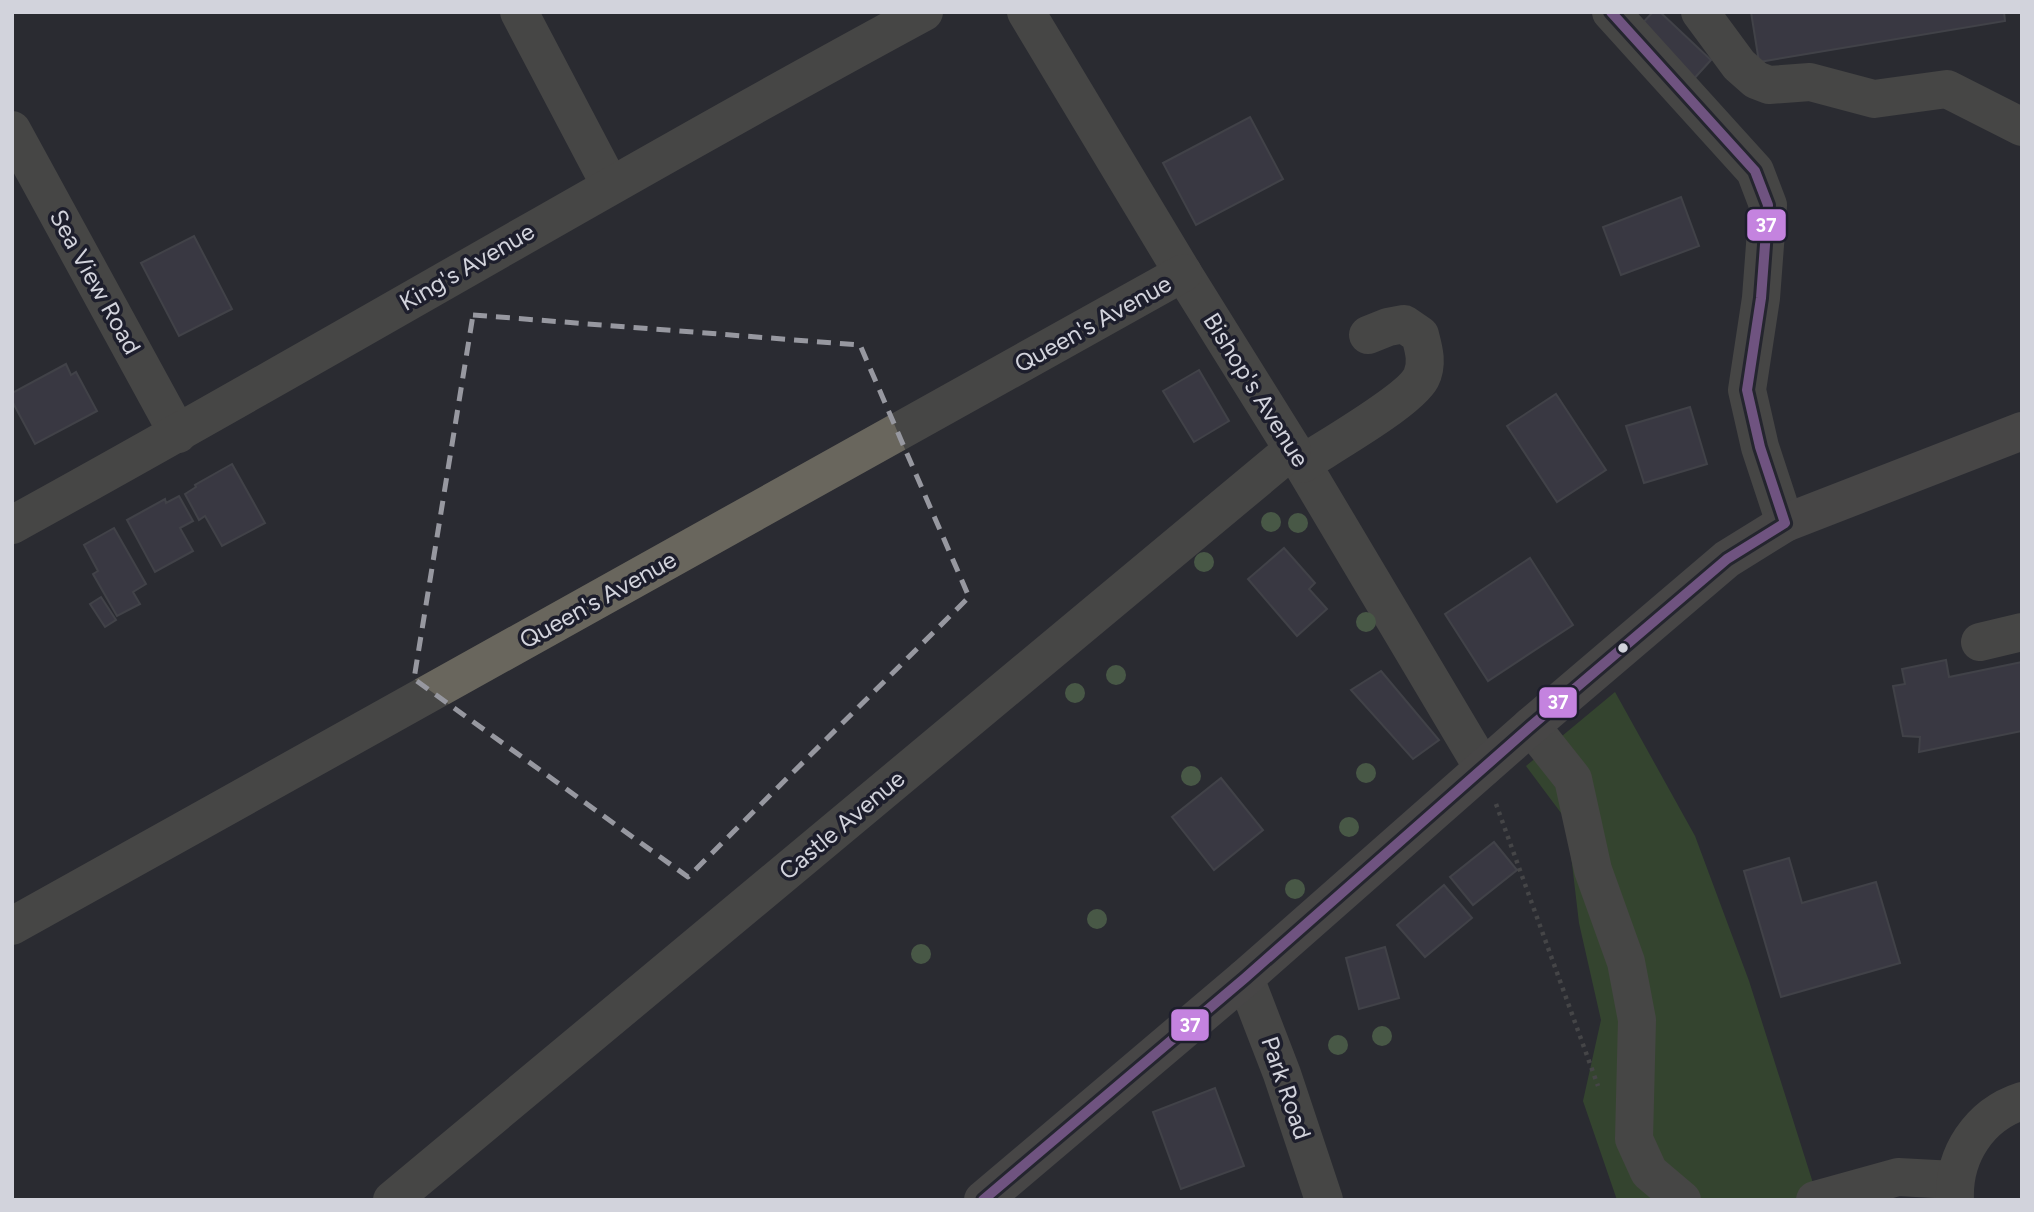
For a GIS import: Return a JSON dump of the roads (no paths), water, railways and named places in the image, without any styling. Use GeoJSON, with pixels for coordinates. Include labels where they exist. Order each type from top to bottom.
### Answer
{"type":"FeatureCollection","features":[{"type":"Feature","properties":{"kind":"main road"},"geometry":{"type":"LineString","coordinates":[[983,1200],[1245,978],[1531,726],[1727,559],[1785,523],[2022,431]]}},
{"type":"Feature","properties":{"kind":"street"},"geometry":{"type":"LineString","coordinates":[[519,12],[610,185]]}},
{"type":"Feature","properties":{"kind":"street","name":"Bishop's Avenue"},"geometry":{"type":"LineString","coordinates":[[1026,12],[1483,768]]}},
{"type":"Feature","properties":{"kind":"street"},"geometry":{"type":"LineString","coordinates":[[1611,12],[1755,171],[1768,205],[1761,298],[1747,390],[1760,447],[1785,523]]}},
{"type":"Feature","properties":{"kind":"street"},"geometry":{"type":"LineString","coordinates":[[1700,12],[1739,65],[1756,80],[1769,85],[1810,82],[1874,99],[1947,89],[2022,127]]}},
{"type":"Feature","properties":{"kind":"street","name":"King's Avenue"},"geometry":{"type":"LineString","coordinates":[[12,525],[178,434],[910,16]]}},
{"type":"Feature","properties":{"kind":"street","name":"Sea View Road"},"geometry":{"type":"LineString","coordinates":[[12,130],[178,434]]}},
{"type":"Feature","properties":{"kind":"street","name":"Queen's Avenue"},"geometry":{"type":"LineString","coordinates":[[12,926],[1183,274]]}},
{"type":"Feature","properties":{"kind":"street","name":"Castle Avenue"},"geometry":{"type":"LineString","coordinates":[[392,1200],[1297,457],[1407,395],[1421,377],[1426,359],[1420,335],[1404,324],[1368,335]]}},
{"type":"Feature","properties":{"kind":"street"},"geometry":{"type":"LineString","coordinates":[[1980,642],[2022,632]]}},
{"type":"Feature","properties":{"kind":"street"},"geometry":{"type":"LineString","coordinates":[[1531,726],[1573,779],[1592,870],[1626,962],[1637,1020],[1634,1139],[1649,1172],[1682,1200]]}},
{"type":"Feature","properties":{"kind":"street","name":"Park Road"},"geometry":{"type":"LineString","coordinates":[[1245,978],[1283,1074],[1324,1200]]}},
{"type":"Feature","properties":{"kind":"street"},"geometry":{"type":"LineString","coordinates":[[1815,1200],[1898,1177],[1954,1190],[1965,1148],[1982,1126],[2004,1107],[2022,1101]]}}]}
